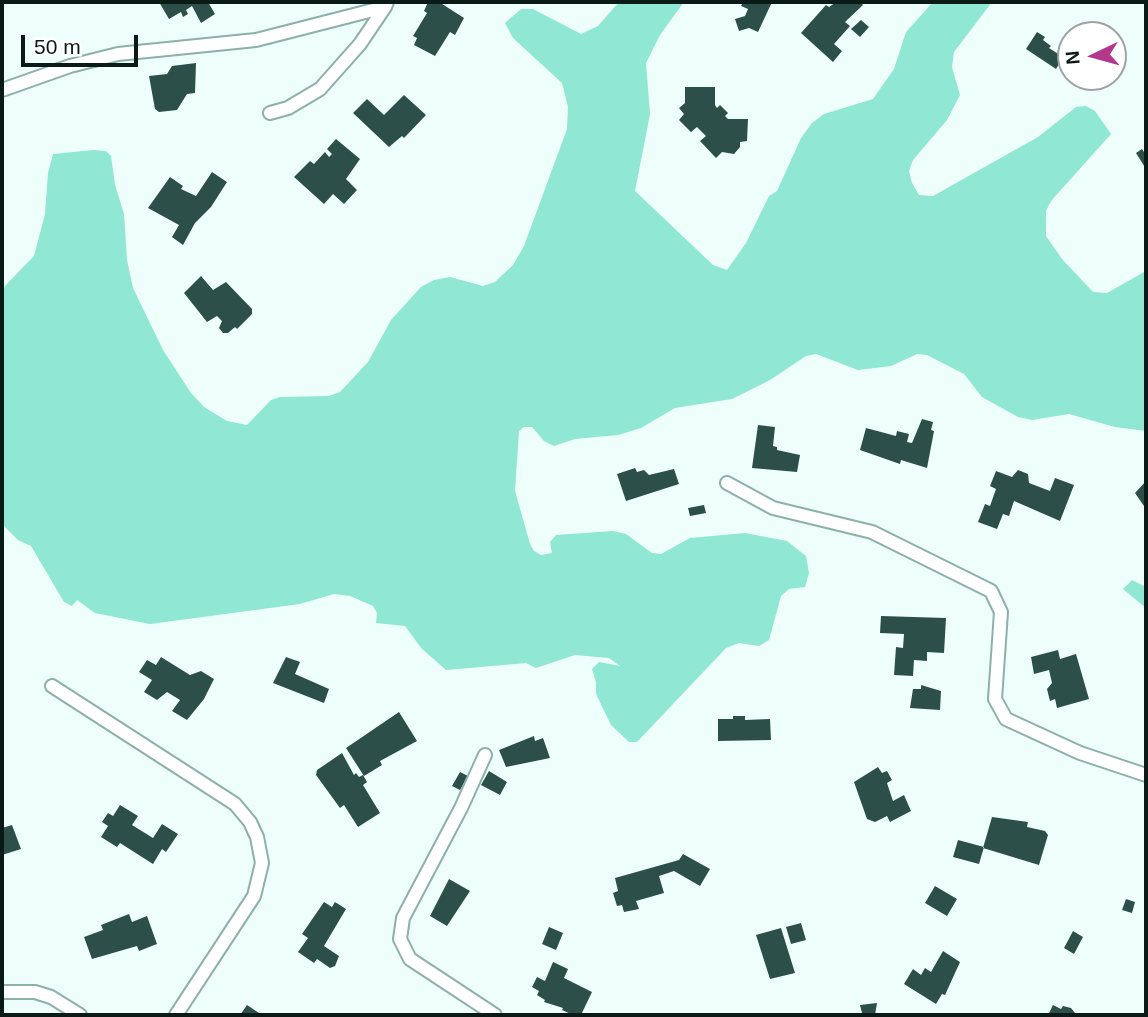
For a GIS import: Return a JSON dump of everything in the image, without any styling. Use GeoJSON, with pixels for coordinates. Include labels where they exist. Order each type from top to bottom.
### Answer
{"type":"FeatureCollection","features":[{"type":"Feature","properties":{"kind":"street"},"geometry":{"type":"LineString","coordinates":[[2,90],[70,66],[118,54],[256,40],[386,4]]}},
{"type":"Feature","properties":{"kind":"street"},"geometry":{"type":"LineString","coordinates":[[270,113],[288,108],[320,89],[360,44],[386,4]]}},
{"type":"Feature","properties":{"kind":"street"},"geometry":{"type":"LineString","coordinates":[[727,483],[773,508],[872,532],[991,591],[1001,612],[995,699],[1006,719],[1080,753],[1146,775]]}},
{"type":"Feature","properties":{"kind":"street"},"geometry":{"type":"LineString","coordinates":[[52,685],[235,804],[250,822],[257,837],[262,863],[254,896],[176,1015]]}},
{"type":"Feature","properties":{"kind":"street"},"geometry":{"type":"LineString","coordinates":[[485,755],[461,808],[403,918],[400,939],[410,958],[495,1015]]}},
{"type":"Feature","properties":{"kind":"street"},"geometry":{"type":"LineString","coordinates":[[2,992],[35,992],[51,997],[80,1015]]}},
{"type":"Feature","properties":{"kind":"shaded area"},"geometry":{"type":"Polygon","coordinates":[[[619,2],[684,2],[660,35],[646,63],[650,114],[635,191],[713,265],[727,270],[746,243],[769,196],[777,191],[801,138],[812,123],[824,114],[873,99],[894,69],[906,32],[933,2],[992,2],[954,52],[952,67],[960,95],[947,120],[913,160],[909,171],[912,183],[919,195],[933,196],[1038,137],[1076,107],[1086,106],[1095,111],[1111,134],[1051,201],[1046,211],[1046,236],[1062,259],[1093,292],[1107,293],[1146,271],[1146,431],[1115,427],[1069,414],[1032,420],[1018,417],[982,397],[964,374],[927,355],[917,354],[891,366],[858,370],[816,354],[806,356],[770,380],[732,399],[675,408],[641,428],[618,435],[575,439],[554,446],[544,441],[532,427],[524,427],[519,431],[515,491],[530,544],[534,551],[541,555],[552,553],[550,542],[556,535],[613,531],[626,534],[652,553],[661,554],[690,538],[745,533],[787,541],[806,556],[809,573],[805,587],[789,589],[781,596],[769,640],[759,646],[739,643],[726,648],[637,742],[629,742],[611,725],[596,694],[592,669],[599,662],[620,666],[609,658],[575,655],[536,668],[526,663],[446,670],[422,649],[405,626],[376,623],[377,613],[373,606],[350,596],[334,594],[300,604],[150,624],[95,613],[77,600],[72,606],[64,602],[31,546],[18,540],[2,524],[2,289],[34,256],[45,214],[48,173],[53,154],[93,150],[106,151],[111,156],[115,185],[124,214],[127,260],[133,288],[163,350],[191,393],[204,407],[227,421],[247,425],[271,400],[280,397],[329,396],[340,392],[368,362],[391,320],[421,287],[434,280],[450,277],[483,286],[495,282],[513,265],[524,246],[567,129],[568,107],[562,83],[513,38],[505,23],[521,9],[533,9],[581,34],[598,26],[619,2]]]}},
{"type":"Feature","properties":{"kind":"shaded area"},"geometry":{"type":"Polygon","coordinates":[[[1132,580],[1146,587],[1146,608],[1123,589],[1132,580]]]}},
{"type":"Feature","properties":{"kind":"building"},"geometry":{"type":"Polygon","coordinates":[[[159,2],[208,2],[215,14],[201,23],[192,6],[186,10],[188,14],[183,17],[181,12],[169,19],[159,2]]]}},
{"type":"Feature","properties":{"kind":"building"},"geometry":{"type":"Polygon","coordinates":[[[428,2],[439,2],[464,18],[455,35],[450,32],[435,56],[414,45],[417,38],[413,36],[427,13],[424,11],[428,2]]]}},
{"type":"Feature","properties":{"kind":"building"},"geometry":{"type":"Polygon","coordinates":[[[743,2],[772,2],[758,32],[749,28],[739,31],[735,19],[745,16],[748,9],[741,6],[743,2]]]}},
{"type":"Feature","properties":{"kind":"building"},"geometry":{"type":"Polygon","coordinates":[[[836,2],[860,2],[863,5],[845,22],[850,26],[834,44],[842,51],[833,62],[801,33],[826,5],[829,7],[836,2]]]}},
{"type":"Feature","properties":{"kind":"building"},"geometry":{"type":"Polygon","coordinates":[[[861,20],[869,27],[860,37],[851,29],[861,20]]]}},
{"type":"Feature","properties":{"kind":"building"},"geometry":{"type":"Polygon","coordinates":[[[1037,32],[1045,37],[1043,40],[1057,53],[1056,69],[1026,49],[1037,32]]]}},
{"type":"Feature","properties":{"kind":"building"},"geometry":{"type":"Polygon","coordinates":[[[196,63],[195,93],[187,94],[177,110],[159,112],[155,109],[149,76],[167,74],[172,66],[196,63]]]}},
{"type":"Feature","properties":{"kind":"building"},"geometry":{"type":"Polygon","coordinates":[[[685,87],[715,87],[715,105],[717,108],[720,105],[728,113],[725,116],[728,119],[748,119],[747,141],[740,142],[740,147],[734,154],[722,152],[716,158],[700,141],[706,136],[697,127],[691,132],[679,120],[684,114],[679,108],[685,103],[685,87]]]}},
{"type":"Feature","properties":{"kind":"building"},"geometry":{"type":"Polygon","coordinates":[[[404,95],[426,115],[404,138],[402,136],[389,147],[353,113],[367,99],[384,115],[404,95]]]}},
{"type":"Feature","properties":{"kind":"building"},"geometry":{"type":"Polygon","coordinates":[[[336,139],[360,159],[346,179],[357,190],[344,204],[333,194],[324,204],[294,177],[310,161],[314,164],[325,152],[329,157],[332,154],[327,149],[336,139]]]}},
{"type":"Feature","properties":{"kind":"building"},"geometry":{"type":"Polygon","coordinates":[[[1142,149],[1146,155],[1146,169],[1136,153],[1142,149]]]}},
{"type":"Feature","properties":{"kind":"building"},"geometry":{"type":"Polygon","coordinates":[[[212,172],[227,182],[211,207],[195,223],[183,245],[172,237],[179,225],[148,208],[170,177],[183,186],[181,189],[196,196],[212,172]]]}},
{"type":"Feature","properties":{"kind":"building"},"geometry":{"type":"Polygon","coordinates":[[[201,276],[213,290],[226,282],[252,309],[252,314],[237,329],[235,327],[228,333],[223,333],[219,328],[222,321],[217,316],[207,322],[184,293],[201,276]]]}},
{"type":"Feature","properties":{"kind":"building"},"geometry":{"type":"Polygon","coordinates":[[[922,419],[933,422],[931,430],[934,431],[927,468],[901,460],[900,464],[860,450],[866,428],[896,436],[897,431],[909,434],[907,442],[912,443],[922,419]]]}},
{"type":"Feature","properties":{"kind":"building"},"geometry":{"type":"Polygon","coordinates":[[[758,425],[775,427],[773,446],[777,447],[777,450],[800,455],[797,472],[752,468],[758,425]]]}},
{"type":"Feature","properties":{"kind":"building"},"geometry":{"type":"Polygon","coordinates":[[[635,468],[637,472],[644,470],[649,475],[674,469],[679,484],[626,501],[617,474],[635,468]]]}},
{"type":"Feature","properties":{"kind":"building"},"geometry":{"type":"Polygon","coordinates":[[[1018,470],[1028,474],[1029,483],[1050,491],[1055,478],[1074,485],[1060,521],[1014,501],[1009,516],[1003,514],[997,529],[978,522],[985,504],[990,506],[996,489],[990,486],[996,471],[1012,477],[1018,470]]]}},
{"type":"Feature","properties":{"kind":"building"},"geometry":{"type":"Polygon","coordinates":[[[1146,481],[1146,509],[1135,493],[1146,481]]]}},
{"type":"Feature","properties":{"kind":"building"},"geometry":{"type":"Polygon","coordinates":[[[704,505],[706,513],[690,516],[688,508],[704,505]]]}},
{"type":"Feature","properties":{"kind":"building"},"geometry":{"type":"Polygon","coordinates":[[[881,616],[946,618],[944,653],[927,652],[927,661],[914,660],[913,676],[894,675],[896,647],[903,648],[904,634],[880,633],[881,616]]]}},
{"type":"Feature","properties":{"kind":"building"},"geometry":{"type":"Polygon","coordinates":[[[1058,650],[1060,659],[1076,654],[1089,699],[1057,708],[1055,699],[1050,701],[1047,689],[1052,683],[1049,670],[1034,674],[1031,657],[1058,650]]]}},
{"type":"Feature","properties":{"kind":"building"},"geometry":{"type":"Polygon","coordinates":[[[161,657],[190,675],[201,671],[214,679],[204,699],[187,720],[172,711],[180,700],[167,692],[157,700],[144,692],[152,680],[139,672],[147,660],[156,665],[161,657]]]}},
{"type":"Feature","properties":{"kind":"building"},"geometry":{"type":"Polygon","coordinates":[[[286,657],[300,662],[295,674],[329,689],[324,703],[273,683],[286,657]]]}},
{"type":"Feature","properties":{"kind":"building"},"geometry":{"type":"Polygon","coordinates":[[[921,685],[941,691],[940,710],[910,708],[913,689],[921,689],[921,685]]]}},
{"type":"Feature","properties":{"kind":"building"},"geometry":{"type":"Polygon","coordinates":[[[399,712],[417,741],[380,761],[382,765],[364,776],[346,748],[399,712]]]}},
{"type":"Feature","properties":{"kind":"building"},"geometry":{"type":"Polygon","coordinates":[[[733,716],[745,716],[745,720],[770,719],[771,740],[718,741],[718,719],[733,719],[733,716]]]}},
{"type":"Feature","properties":{"kind":"building"},"geometry":{"type":"Polygon","coordinates":[[[534,736],[535,741],[543,738],[550,758],[506,767],[499,750],[534,736]]]}},
{"type":"Feature","properties":{"kind":"building"},"geometry":{"type":"Polygon","coordinates":[[[342,753],[354,775],[363,775],[367,782],[363,785],[380,813],[358,827],[344,805],[340,808],[316,775],[317,770],[342,753]]]}},
{"type":"Feature","properties":{"kind":"building"},"geometry":{"type":"Polygon","coordinates":[[[878,767],[882,773],[887,771],[892,780],[887,783],[893,801],[904,795],[911,811],[890,822],[887,816],[875,822],[867,819],[854,782],[878,767]]]}},
{"type":"Feature","properties":{"kind":"building"},"geometry":{"type":"Polygon","coordinates":[[[489,771],[507,782],[500,795],[481,785],[489,771]]]}},
{"type":"Feature","properties":{"kind":"building"},"geometry":{"type":"Polygon","coordinates":[[[460,772],[468,776],[460,790],[452,786],[460,772]]]}},
{"type":"Feature","properties":{"kind":"building"},"geometry":{"type":"Polygon","coordinates":[[[120,805],[138,816],[132,825],[153,838],[162,824],[178,834],[166,852],[162,849],[153,864],[120,843],[117,847],[101,837],[108,826],[102,822],[108,813],[113,816],[120,805]]]}},
{"type":"Feature","properties":{"kind":"building"},"geometry":{"type":"Polygon","coordinates":[[[992,817],[1028,822],[1027,827],[1045,831],[1048,835],[1039,865],[983,848],[992,817]]]}},
{"type":"Feature","properties":{"kind":"building"},"geometry":{"type":"Polygon","coordinates":[[[12,825],[21,849],[2,855],[2,828],[12,825]]]}},
{"type":"Feature","properties":{"kind":"building"},"geometry":{"type":"Polygon","coordinates":[[[958,840],[984,847],[979,864],[953,857],[958,840]]]}},
{"type":"Feature","properties":{"kind":"building"},"geometry":{"type":"Polygon","coordinates":[[[683,854],[710,869],[700,886],[674,871],[659,876],[664,893],[636,901],[639,909],[624,912],[622,905],[617,906],[613,893],[618,891],[615,878],[679,860],[683,854]]]}},
{"type":"Feature","properties":{"kind":"building"},"geometry":{"type":"Polygon","coordinates":[[[449,879],[470,891],[447,926],[430,916],[449,879]]]}},
{"type":"Feature","properties":{"kind":"building"},"geometry":{"type":"Polygon","coordinates":[[[935,886],[957,899],[947,916],[925,903],[935,886]]]}},
{"type":"Feature","properties":{"kind":"building"},"geometry":{"type":"Polygon","coordinates":[[[1126,899],[1135,902],[1132,913],[1122,910],[1126,899]]]}},
{"type":"Feature","properties":{"kind":"building"},"geometry":{"type":"Polygon","coordinates":[[[324,902],[332,907],[335,902],[346,909],[324,946],[339,956],[335,966],[330,968],[317,959],[314,963],[298,952],[308,938],[302,934],[324,902]]]}},
{"type":"Feature","properties":{"kind":"building"},"geometry":{"type":"Polygon","coordinates":[[[129,914],[132,922],[147,916],[157,944],[139,951],[137,946],[92,959],[84,937],[103,930],[101,925],[129,914]]]}},
{"type":"Feature","properties":{"kind":"building"},"geometry":{"type":"Polygon","coordinates":[[[801,923],[806,940],[791,944],[786,927],[801,923]]]}},
{"type":"Feature","properties":{"kind":"building"},"geometry":{"type":"Polygon","coordinates":[[[549,927],[563,933],[556,950],[542,944],[549,927]]]}},
{"type":"Feature","properties":{"kind":"building"},"geometry":{"type":"Polygon","coordinates":[[[781,928],[795,973],[770,979],[756,935],[781,928]]]}},
{"type":"Feature","properties":{"kind":"building"},"geometry":{"type":"Polygon","coordinates":[[[1073,931],[1083,937],[1074,954],[1064,948],[1073,931]]]}},
{"type":"Feature","properties":{"kind":"building"},"geometry":{"type":"Polygon","coordinates":[[[943,951],[960,962],[945,995],[942,994],[936,1004],[904,984],[913,969],[921,975],[925,968],[931,972],[943,951]]]}},
{"type":"Feature","properties":{"kind":"building"},"geometry":{"type":"Polygon","coordinates":[[[553,962],[568,969],[564,978],[592,992],[581,1015],[573,1015],[562,1010],[563,1008],[544,1002],[545,1000],[537,995],[539,991],[532,987],[537,977],[545,981],[553,962]]]}},
{"type":"Feature","properties":{"kind":"building"},"geometry":{"type":"Polygon","coordinates":[[[877,1003],[875,1015],[855,1015],[862,1013],[860,1005],[877,1003]]]}},
{"type":"Feature","properties":{"kind":"building"},"geometry":{"type":"Polygon","coordinates":[[[247,1005],[262,1015],[240,1015],[247,1005]]]}},
{"type":"Feature","properties":{"kind":"building"},"geometry":{"type":"Polygon","coordinates":[[[1053,1005],[1061,1009],[1063,1006],[1071,1008],[1075,1013],[1048,1015],[1053,1005]]]}}]}
